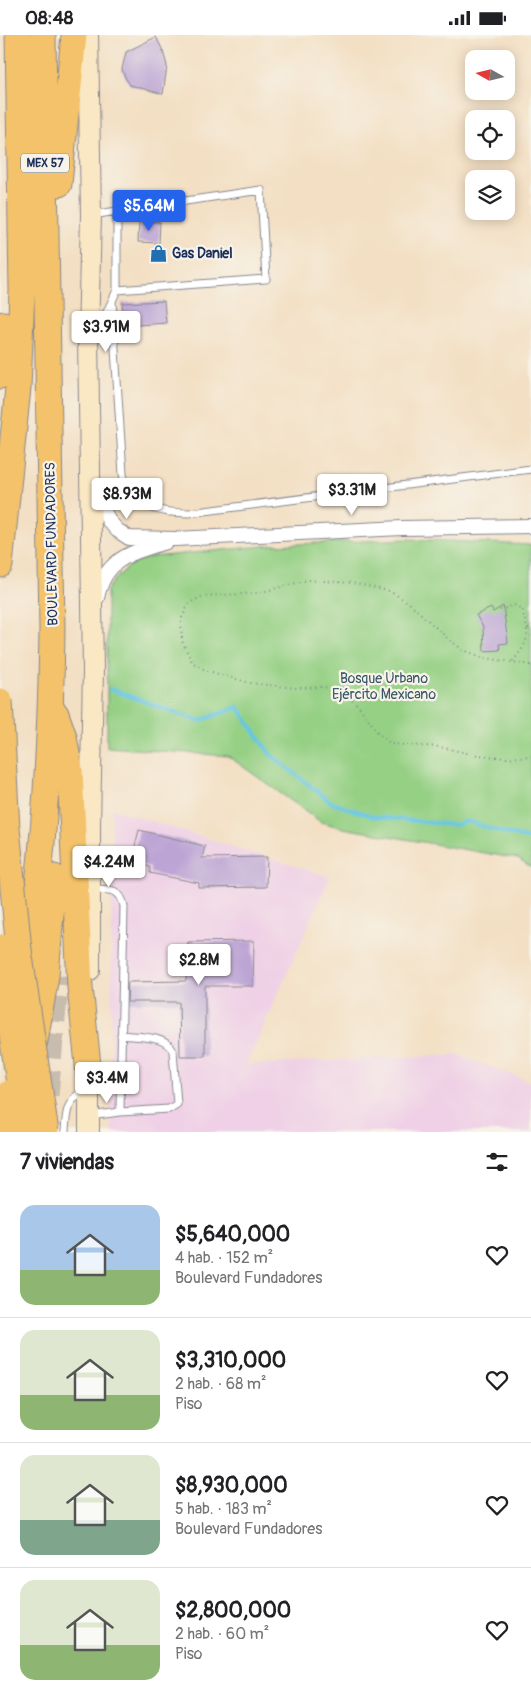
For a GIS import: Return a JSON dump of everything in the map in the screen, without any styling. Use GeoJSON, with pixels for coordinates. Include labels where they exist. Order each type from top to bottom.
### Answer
{"type":"FeatureCollection","features":[{"type":"Feature","properties":{"kind":"highway","name":"MEX 57"},"geometry":{"type":"LineString","coordinates":[[0,565],[18,388],[22,291],[18,35]]}},
{"type":"Feature","properties":{"kind":"highway","name":"BOULEVARD FUNDADORES"},"geometry":{"type":"LineString","coordinates":[[7,1132],[14,1049],[40,857],[51,702],[52,630],[43,35]]}},
{"type":"Feature","properties":{"kind":"highway"},"geometry":{"type":"LineString","coordinates":[[47,291],[56,223],[74,35]]}},
{"type":"Feature","properties":{"kind":"highway"},"geometry":{"type":"LineString","coordinates":[[0,376],[20,117]]}},
{"type":"Feature","properties":{"kind":"highway"},"geometry":{"type":"LineString","coordinates":[[0,701],[6,820],[19,950],[46,1132]]}},
{"type":"Feature","properties":{"kind":"highway"},"geometry":{"type":"LineString","coordinates":[[51,702],[58,743],[64,764],[65,847],[62,933],[57,971]]}},
{"type":"Feature","properties":{"kind":"highway"},"geometry":{"type":"LineString","coordinates":[[51,702],[64,737],[70,770],[80,987],[89,1080]]}},
{"type":"Feature","properties":{"kind":"highway"},"geometry":{"type":"LineString","coordinates":[[21,1132],[26,1087],[46,976],[56,861],[58,743]]}},
{"type":"Feature","properties":{"kind":"highway"},"geometry":{"type":"LineString","coordinates":[[0,928],[10,1021],[26,1132]]}},
{"type":"Feature","properties":{"kind":"main road"},"geometry":{"type":"LineString","coordinates":[[88,35],[91,215],[88,338],[93,619],[89,1124]]}},
{"type":"Feature","properties":{"kind":"street"},"geometry":{"type":"LineString","coordinates":[[91,483],[109,521],[129,537],[175,539],[402,528],[531,526]]}},
{"type":"Feature","properties":{"kind":"street"},"geometry":{"type":"LineString","coordinates":[[93,619],[100,585],[106,574],[119,559],[175,539]]}},
{"type":"Feature","properties":{"kind":"lane"},"geometry":{"type":"LineString","coordinates":[[91,215],[261,190],[266,279],[117,290]]}},
{"type":"Feature","properties":{"kind":"lane"},"geometry":{"type":"LineString","coordinates":[[88,338],[107,312],[117,290],[117,211]]}},
{"type":"Feature","properties":{"kind":"lane"},"geometry":{"type":"LineString","coordinates":[[112,302],[123,474],[128,489],[133,495],[153,509],[167,513],[189,513],[531,469]]}},
{"type":"Feature","properties":{"kind":"lane"},"geometry":{"type":"LineString","coordinates":[[91,889],[114,890],[122,898],[124,906],[120,1112]]}},
{"type":"Feature","properties":{"kind":"lane"},"geometry":{"type":"LineString","coordinates":[[89,1124],[120,1112],[169,1109],[174,1107],[178,1099],[173,1051],[170,1045],[162,1040],[121,1035]]}},
{"type":"Feature","properties":{"kind":"lane"},"geometry":{"type":"LineString","coordinates":[[65,1132],[66,1115],[70,1103],[89,1080]]}},
{"type":"Feature","properties":{"kind":"path"},"geometry":{"type":"LineString","coordinates":[[531,665],[511,663],[463,650],[402,598],[389,591],[352,583],[308,580],[258,593],[203,596],[189,603],[181,620],[182,641],[192,662],[205,670],[250,683],[296,688],[324,687],[341,693],[358,705],[379,734],[391,745],[440,747],[471,754],[506,758],[531,756]]}},
{"type":"Feature","properties":{"kind":"path"},"geometry":{"type":"LineString","coordinates":[[500,610],[514,605],[522,609],[529,629]]}},
{"type":"Feature","properties":{"kind":"path"},"geometry":{"type":"LineString","coordinates":[[511,663],[524,647],[531,625]]}},
{"type":"Feature","properties":{"kind":"shaded area"},"geometry":{"type":"Polygon","coordinates":[[[112,809],[330,877],[246,1065],[457,1054],[531,1082],[531,1132],[111,1132],[112,809]]]}},
{"type":"Feature","properties":{"kind":"green space","name":"Bosque Urbano Ejército Mexicano"},"geometry":{"type":"Polygon","coordinates":[[[408,539],[531,545],[531,868],[518,859],[343,828],[321,822],[228,756],[107,747],[107,590],[126,569],[152,557],[274,545],[408,539]]]}},
{"type":"Feature","properties":{"kind":"building"},"geometry":{"type":"Polygon","coordinates":[[[156,37],[163,51],[167,66],[163,94],[130,85],[122,69],[126,52],[156,37]]]}},
{"type":"Feature","properties":{"kind":"building"},"geometry":{"type":"Polygon","coordinates":[[[139,221],[160,222],[159,243],[138,242],[139,221]]]}},
{"type":"Feature","properties":{"kind":"building"},"geometry":{"type":"Polygon","coordinates":[[[164,301],[166,323],[124,326],[122,303],[164,301]]]}},
{"type":"Feature","properties":{"kind":"building"},"geometry":{"type":"Polygon","coordinates":[[[503,606],[508,643],[499,644],[500,650],[484,651],[483,627],[476,615],[491,608],[493,612],[503,606]]]}},
{"type":"Feature","properties":{"kind":"building"},"geometry":{"type":"Polygon","coordinates":[[[139,830],[205,846],[202,858],[267,857],[266,887],[199,888],[199,883],[150,873],[150,867],[131,862],[139,830]]]}},
{"type":"Feature","properties":{"kind":"building"},"geometry":{"type":"Polygon","coordinates":[[[254,941],[253,986],[205,986],[205,1056],[180,1056],[179,1002],[127,1002],[128,982],[186,981],[188,942],[254,941]]]}},
{"type":"Feature","properties":{"kind":"waterway"},"geometry":{"type":"LineString","coordinates":[[110,689],[199,721],[238,707],[270,754],[332,803],[375,817],[455,825],[467,821],[531,839]]}},
{"type":"Feature","properties":{"kind":"tunnel"},"geometry":{"type":"LineString","coordinates":[[46,1095],[57,975]]}},
{"type":"Feature","properties":{"kind":"place","name":"Gas Daniel"},"geometry":{"type":"Point","coordinates":[158,253]}}]}
